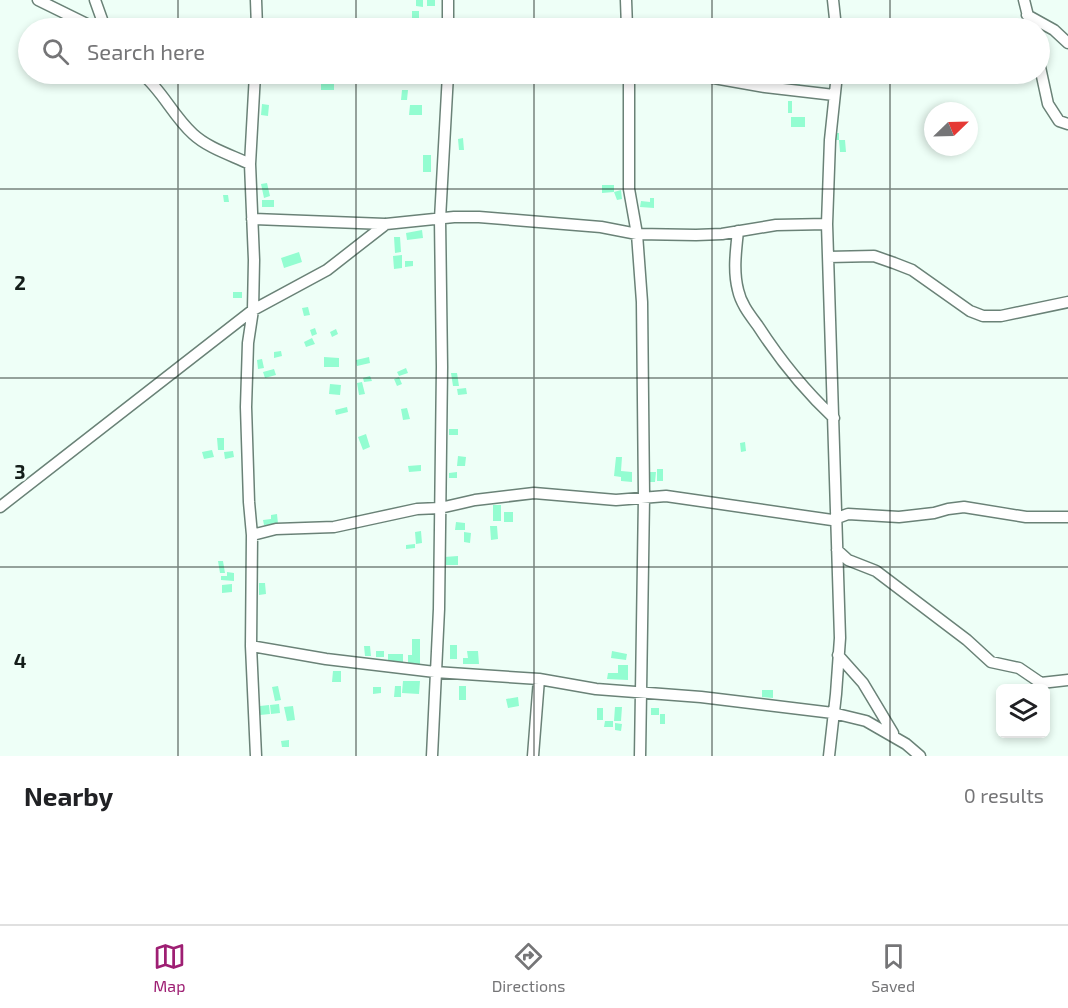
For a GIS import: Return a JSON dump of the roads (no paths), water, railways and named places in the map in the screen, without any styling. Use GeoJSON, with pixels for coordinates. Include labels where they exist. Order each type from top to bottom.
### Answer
{"type":"FeatureCollection","features":[{"type":"Feature","properties":{"kind":"street"},"geometry":{"type":"LineString","coordinates":[[38,0],[75,18]]}},
{"type":"Feature","properties":{"kind":"street"},"geometry":{"type":"LineString","coordinates":[[95,0],[101,18]]}},
{"type":"Feature","properties":{"kind":"street"},"geometry":{"type":"LineString","coordinates":[[256,0],[257,18]]}},
{"type":"Feature","properties":{"kind":"street"},"geometry":{"type":"LineString","coordinates":[[448,0],[448,18]]}},
{"type":"Feature","properties":{"kind":"street"},"geometry":{"type":"LineString","coordinates":[[626,0],[627,18]]}},
{"type":"Feature","properties":{"kind":"street"},"geometry":{"type":"LineString","coordinates":[[833,0],[835,18]]}},
{"type":"Feature","properties":{"kind":"street"},"geometry":{"type":"LineString","coordinates":[[1024,0],[1027,18]]}},
{"type":"Feature","properties":{"kind":"street"},"geometry":{"type":"LineString","coordinates":[[1026,15],[1032,18]]}},
{"type":"Feature","properties":{"kind":"street"},"geometry":{"type":"LineString","coordinates":[[1050,28],[1068,43]]}},
{"type":"Feature","properties":{"kind":"street"},"geometry":{"type":"LineString","coordinates":[[153,84],[195,136],[250,164]]}},
{"type":"Feature","properties":{"kind":"street"},"geometry":{"type":"LineString","coordinates":[[254,84],[250,164],[253,310],[248,344],[246,407],[252,535],[251,646],[256,756]]}},
{"type":"Feature","properties":{"kind":"street"},"geometry":{"type":"LineString","coordinates":[[432,756],[439,609],[442,367],[440,219],[447,84]]}},
{"type":"Feature","properties":{"kind":"street"},"geometry":{"type":"LineString","coordinates":[[629,84],[629,189],[637,234],[642,302],[644,497],[640,756]]}},
{"type":"Feature","properties":{"kind":"street"},"geometry":{"type":"LineString","coordinates":[[748,84],[834,95]]}},
{"type":"Feature","properties":{"kind":"street"},"geometry":{"type":"LineString","coordinates":[[829,756],[837,694],[840,638],[827,224],[830,140],[836,84]]}},
{"type":"Feature","properties":{"kind":"street"},"geometry":{"type":"LineString","coordinates":[[1045,84],[1052,110],[1059,121],[1068,124]]}},
{"type":"Feature","properties":{"kind":"street"},"geometry":{"type":"LineString","coordinates":[[252,219],[386,224],[479,217],[601,227],[637,234],[696,236],[776,225],[827,224]]}},
{"type":"Feature","properties":{"kind":"street"},"geometry":{"type":"LineString","coordinates":[[0,507],[253,310],[327,270],[386,224]]}},
{"type":"Feature","properties":{"kind":"street"},"geometry":{"type":"LineString","coordinates":[[738,231],[736,282],[741,301],[786,367],[834,418]]}},
{"type":"Feature","properties":{"kind":"street"},"geometry":{"type":"LineString","coordinates":[[828,257],[874,256],[894,263],[912,270],[970,311],[983,316],[1000,316],[1068,302]]}},
{"type":"Feature","properties":{"kind":"street"},"geometry":{"type":"LineString","coordinates":[[252,535],[276,529],[334,527],[408,511],[440,508],[524,493],[616,500],[666,496],[827,519],[848,514],[899,517],[964,507],[1026,517],[1068,517]]}},
{"type":"Feature","properties":{"kind":"street"},"geometry":{"type":"LineString","coordinates":[[837,550],[849,560],[876,572],[967,639],[991,662],[1019,668],[1041,683],[1068,680]]}},
{"type":"Feature","properties":{"kind":"street"},"geometry":{"type":"LineString","coordinates":[[251,646],[326,659],[435,672],[539,679],[596,689],[833,712],[859,718],[897,738],[920,756]]}},
{"type":"Feature","properties":{"kind":"street"},"geometry":{"type":"LineString","coordinates":[[838,655],[862,683],[897,738]]}},
{"type":"Feature","properties":{"kind":"street"},"geometry":{"type":"LineString","coordinates":[[533,756],[539,679]]}}]}
